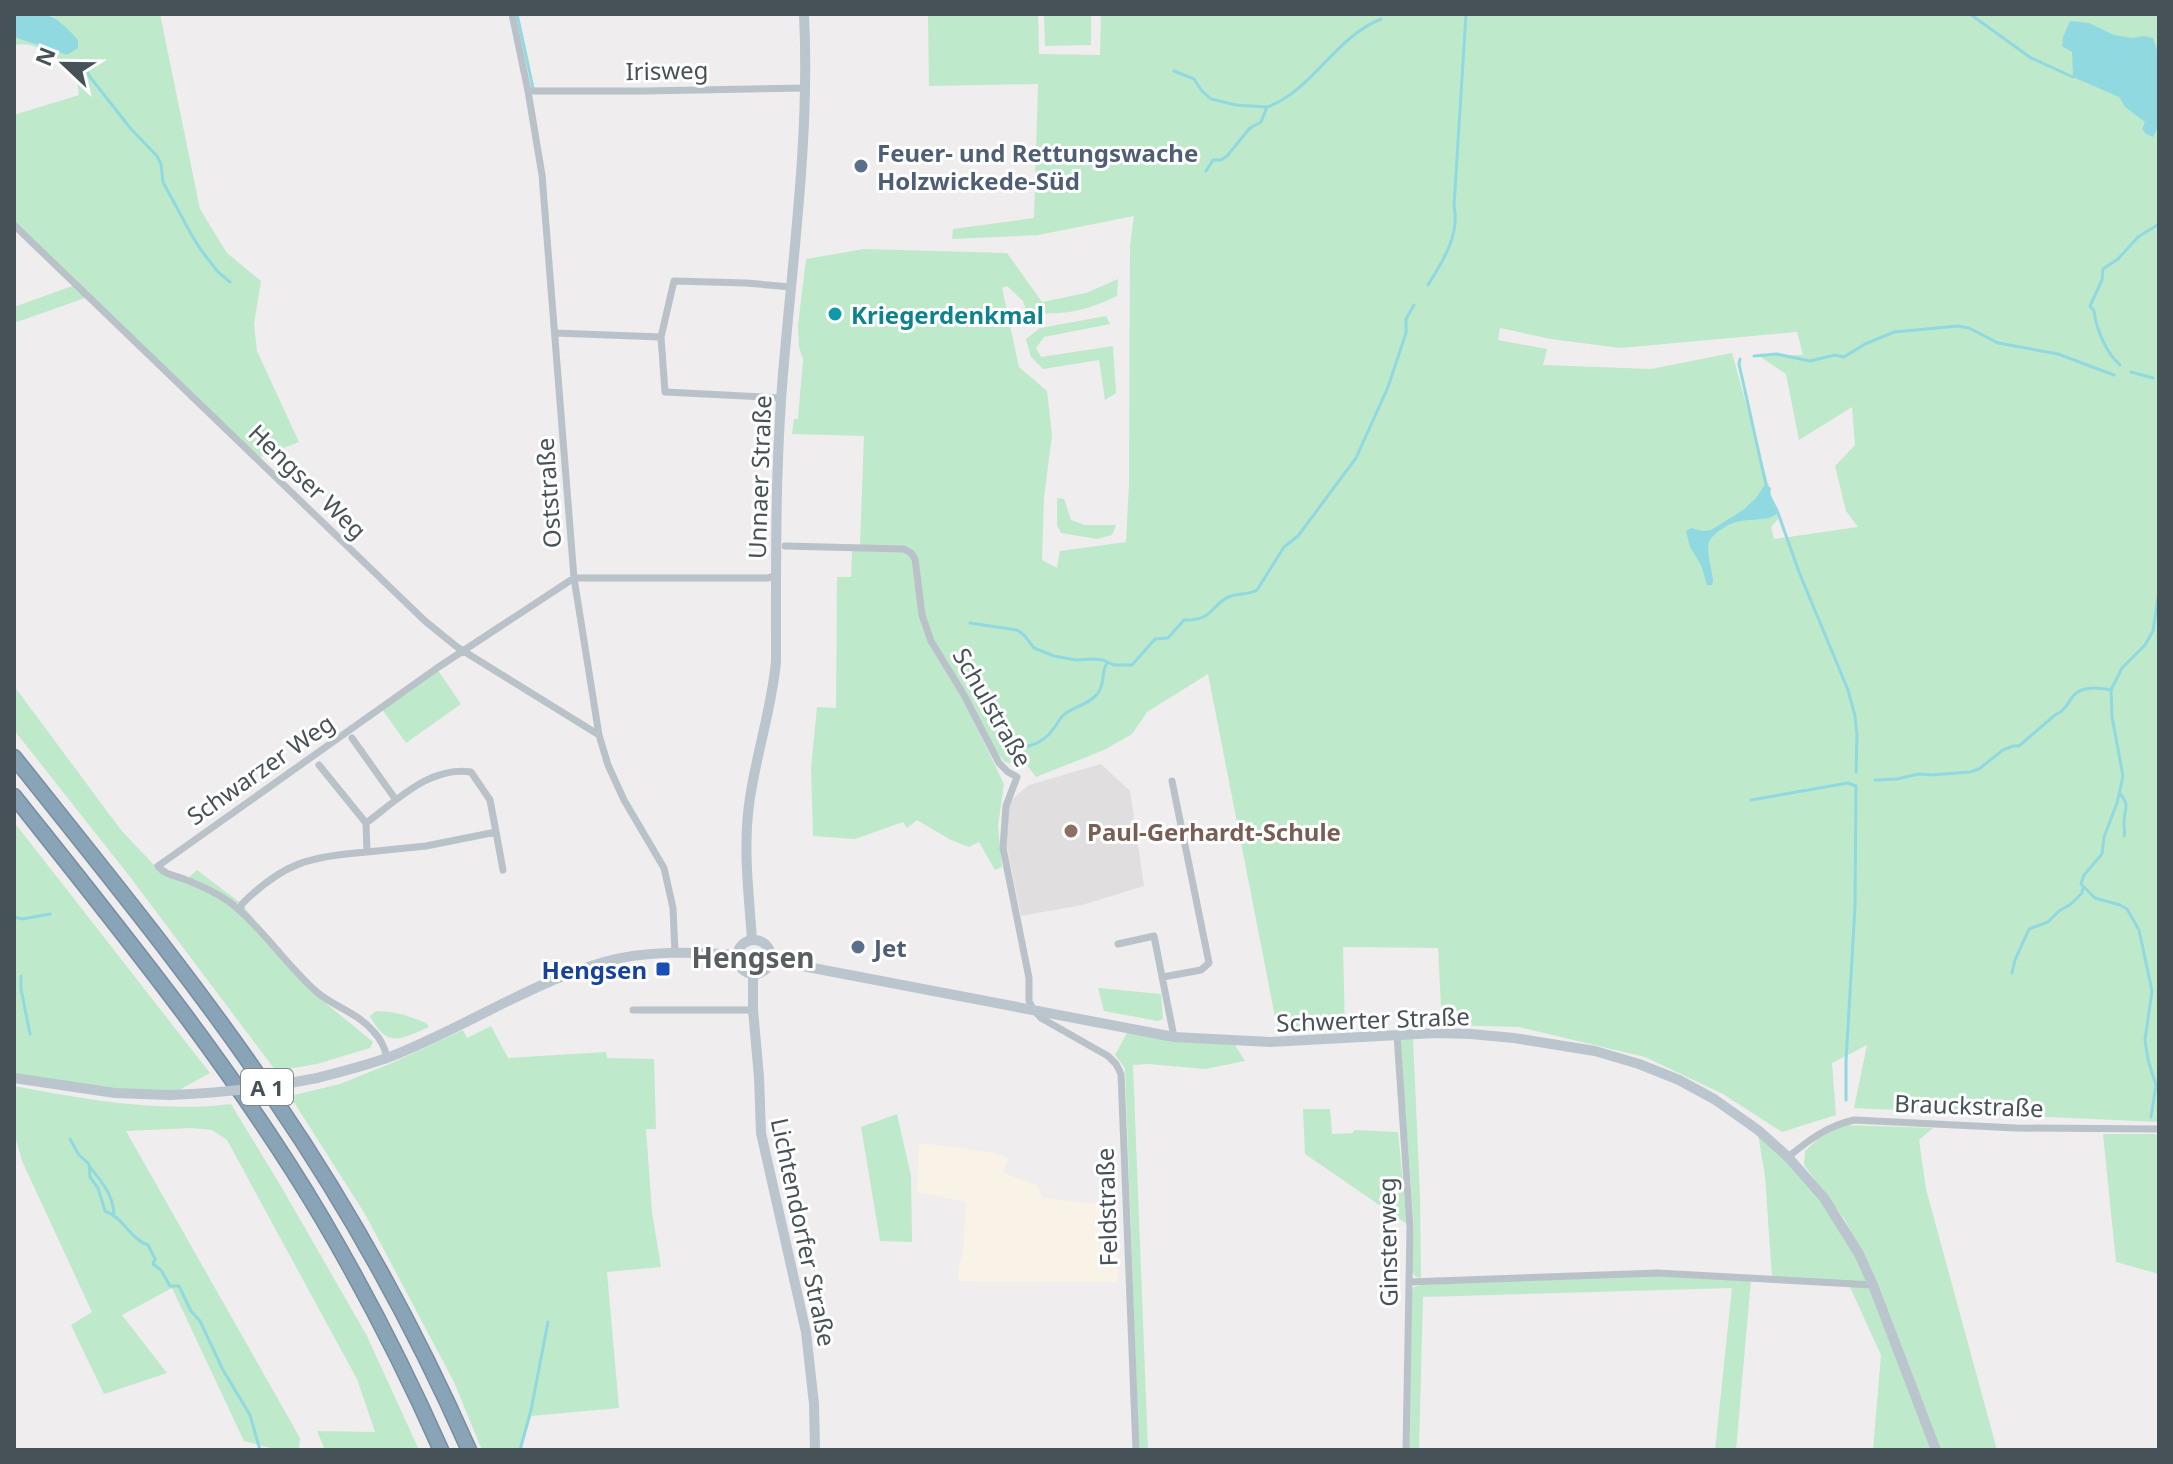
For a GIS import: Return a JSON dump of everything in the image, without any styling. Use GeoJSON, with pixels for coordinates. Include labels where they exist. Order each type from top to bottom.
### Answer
{"type":"FeatureCollection","features":[{"type":"Feature","properties":{"kind":"highway","name":"A 1"},"geometry":{"type":"LineString","coordinates":[[14,757],[190,981],[276,1101],[342,1204],[388,1284],[469,1450]]}},
{"type":"Feature","properties":{"kind":"highway","name":"A 1"},"geometry":{"type":"LineString","coordinates":[[14,796],[169,994],[256,1115],[322,1217],[405,1371],[441,1450]]}},
{"type":"Feature","properties":{"kind":"main road","name":"Unnaer Straße"},"geometry":{"type":"LineString","coordinates":[[752,940],[746,836],[753,777],[775,682],[782,398],[804,144],[804,14]]}},
{"type":"Feature","properties":{"kind":"main road"},"geometry":{"type":"LineString","coordinates":[[752,940],[765,944],[771,960],[763,972],[753,974],[739,966],[737,955],[741,945],[752,940]]}},
{"type":"Feature","properties":{"kind":"main road"},"geometry":{"type":"LineString","coordinates":[[14,1078],[115,1093],[170,1095],[273,1087],[387,1058],[514,997],[565,975],[616,959],[675,953],[737,955]]}},
{"type":"Feature","properties":{"kind":"main road","name":"Schwerter Straße"},"geometry":{"type":"LineString","coordinates":[[771,960],[1174,1037],[1233,1042],[1435,1033],[1514,1038],[1595,1051],[1679,1080],[1714,1099],[1758,1130],[1788,1157],[1843,1225],[1873,1285],[1936,1450]]}},
{"type":"Feature","properties":{"kind":"main road","name":"Lichtendorfer Straße"},"geometry":{"type":"LineString","coordinates":[[753,974],[761,1133],[806,1332],[814,1404],[815,1450]]}},
{"type":"Feature","properties":{"kind":"street","name":"Oststraße"},"geometry":{"type":"LineString","coordinates":[[512,14],[542,175],[574,578],[599,735],[624,800],[664,868],[673,908],[675,953]]}},
{"type":"Feature","properties":{"kind":"street","name":"Irisweg"},"geometry":{"type":"LineString","coordinates":[[528,91],[806,88]]}},
{"type":"Feature","properties":{"kind":"street","name":"Hengser Weg"},"geometry":{"type":"LineString","coordinates":[[14,225],[425,621],[464,651],[599,735]]}},
{"type":"Feature","properties":{"kind":"street"},"geometry":{"type":"LineString","coordinates":[[782,398],[665,392],[661,337],[674,281],[791,287]]}},
{"type":"Feature","properties":{"kind":"street"},"geometry":{"type":"LineString","coordinates":[[555,333],[661,337]]}},
{"type":"Feature","properties":{"kind":"street","name":"Schulstraße"},"geometry":{"type":"LineString","coordinates":[[785,546],[904,549],[915,559],[922,615],[931,641],[964,695],[999,763],[1017,777],[1006,806],[1003,848],[1029,978],[1029,1001],[1033,1009]]}},
{"type":"Feature","properties":{"kind":"street"},"geometry":{"type":"LineString","coordinates":[[464,651],[574,578],[768,578],[776,575]]}},
{"type":"Feature","properties":{"kind":"street","name":"Schwarzer Weg"},"geometry":{"type":"LineString","coordinates":[[240,910],[186,880],[164,873],[158,866],[464,651]]}},
{"type":"Feature","properties":{"kind":"street"},"geometry":{"type":"LineString","coordinates":[[352,738],[396,800]]}},
{"type":"Feature","properties":{"kind":"street"},"geometry":{"type":"LineString","coordinates":[[319,765],[366,823],[367,852]]}},
{"type":"Feature","properties":{"kind":"street"},"geometry":{"type":"LineString","coordinates":[[366,823],[431,777],[460,770],[471,772],[490,800],[503,870]]}},
{"type":"Feature","properties":{"kind":"street"},"geometry":{"type":"LineString","coordinates":[[1163,977],[1201,970],[1209,963],[1172,781]]}},
{"type":"Feature","properties":{"kind":"street"},"geometry":{"type":"LineString","coordinates":[[387,1058],[373,1031],[317,991],[240,910],[242,904],[273,877],[322,856],[426,846],[496,832]]}},
{"type":"Feature","properties":{"kind":"street"},"geometry":{"type":"LineString","coordinates":[[1118,944],[1154,936],[1174,1037]]}},
{"type":"Feature","properties":{"kind":"street","name":"Feldstraße"},"geometry":{"type":"LineString","coordinates":[[1033,1009],[1041,1018],[1108,1056],[1121,1074],[1136,1450]]}},
{"type":"Feature","properties":{"kind":"street"},"geometry":{"type":"LineString","coordinates":[[633,1010],[753,1010]]}},
{"type":"Feature","properties":{"kind":"street","name":"Ginsterweg"},"geometry":{"type":"LineString","coordinates":[[1397,1035],[1410,1227],[1406,1450]]}},
{"type":"Feature","properties":{"kind":"street","name":"Brauckstraße"},"geometry":{"type":"LineString","coordinates":[[1788,1157],[1820,1132],[1854,1120],[2016,1128],[2159,1129]]}},
{"type":"Feature","properties":{"kind":"street"},"geometry":{"type":"LineString","coordinates":[[1409,1282],[1658,1273],[1873,1285]]}},
{"type":"Feature","properties":{"kind":"shaded area","name":"Paul-Gerhardt-Schule"},"geometry":{"type":"Polygon","coordinates":[[[1101,764],[1130,791],[1144,886],[1082,905],[1021,916],[1007,847],[1010,801],[1029,785],[1101,764]]]}},
{"type":"Feature","properties":{"kind":"shaded area"},"geometry":{"type":"Polygon","coordinates":[[[919,1143],[991,1152],[1008,1158],[1003,1173],[1037,1185],[1042,1198],[1104,1205],[1117,1211],[1118,1282],[958,1281],[966,1202],[917,1192],[919,1143]]]}},
{"type":"Feature","properties":{"kind":"green space"},"geometry":{"type":"Polygon","coordinates":[[[49,14],[160,14],[200,209],[227,253],[261,281],[254,324],[257,351],[299,442],[256,459],[88,297],[14,323],[14,307],[75,285],[14,225],[14,115],[79,95],[76,74],[63,63],[40,48],[14,45],[14,37],[67,55],[63,24],[49,14]]]}},
{"type":"Feature","properties":{"kind":"green space"},"geometry":{"type":"Polygon","coordinates":[[[928,14],[1038,14],[1039,54],[1100,55],[1101,14],[2159,14],[2159,1122],[1854,1108],[1867,1045],[1832,1063],[1836,1115],[1782,1132],[1723,1094],[1645,1057],[1519,1027],[1442,1025],[1438,948],[1343,947],[1345,1031],[1278,1032],[1208,674],[1147,712],[1132,734],[1104,750],[1036,777],[1026,764],[1003,760],[970,713],[1004,784],[998,826],[1002,867],[995,870],[979,842],[969,847],[917,820],[907,828],[903,822],[855,839],[813,836],[811,769],[817,707],[836,708],[837,577],[851,577],[852,552],[860,545],[864,436],[792,434],[794,419],[798,419],[803,359],[798,325],[806,259],[864,249],[1007,253],[1042,302],[1086,293],[1118,279],[1117,296],[1094,306],[1062,313],[1027,313],[1023,301],[1007,286],[1002,288],[1019,367],[1047,391],[1052,435],[1044,498],[1042,560],[1057,568],[1060,551],[1126,542],[1130,245],[1134,216],[1038,235],[952,239],[953,229],[1034,218],[1038,84],[929,86],[928,14]],[[1500,328],[1498,340],[1547,349],[1543,365],[1651,369],[1732,353],[1778,519],[1771,527],[1774,539],[1858,527],[1846,511],[1835,466],[1855,445],[1852,407],[1799,440],[1786,374],[1759,356],[1803,355],[1797,332],[1620,348],[1551,339],[1500,328]]]}},
{"type":"Feature","properties":{"kind":"green space"},"geometry":{"type":"Polygon","coordinates":[[[1044,14],[1091,14],[1091,45],[1045,46],[1044,14]]]}},
{"type":"Feature","properties":{"kind":"green space"},"geometry":{"type":"Polygon","coordinates":[[[1106,316],[1110,324],[1044,337],[1036,348],[1041,357],[1113,346],[1116,393],[1105,400],[1099,360],[1043,369],[1031,357],[1026,339],[1040,328],[1106,316]]]}},
{"type":"Feature","properties":{"kind":"green space"},"geometry":{"type":"Polygon","coordinates":[[[1057,498],[1064,499],[1071,520],[1085,525],[1116,525],[1112,535],[1097,539],[1061,533],[1057,525],[1057,498]]]}},
{"type":"Feature","properties":{"kind":"green space"},"geometry":{"type":"Polygon","coordinates":[[[437,669],[461,704],[406,743],[381,708],[437,669]]]}},
{"type":"Feature","properties":{"kind":"green space"},"geometry":{"type":"Polygon","coordinates":[[[14,686],[121,830],[153,864],[186,880],[197,870],[242,904],[311,991],[373,1042],[370,1048],[317,1064],[276,1071],[127,873],[14,730],[14,686]]]}},
{"type":"Feature","properties":{"kind":"green space"},"geometry":{"type":"Polygon","coordinates":[[[14,822],[210,1073],[170,1095],[14,1078],[14,822]]]}},
{"type":"Feature","properties":{"kind":"green space"},"geometry":{"type":"Polygon","coordinates":[[[1098,988],[1161,994],[1163,1019],[1158,1021],[1104,1011],[1098,988]]]}},
{"type":"Feature","properties":{"kind":"green space"},"geometry":{"type":"Polygon","coordinates":[[[376,1011],[408,1016],[429,1027],[403,1037],[389,1037],[382,1033],[370,1016],[376,1011]]]}},
{"type":"Feature","properties":{"kind":"green space"},"geometry":{"type":"Polygon","coordinates":[[[491,1026],[508,1058],[606,1052],[607,1058],[654,1059],[656,1129],[646,1129],[652,1212],[661,1267],[607,1272],[619,1408],[531,1416],[521,1450],[482,1450],[454,1382],[365,1214],[290,1096],[340,1084],[463,1030],[467,1038],[491,1026]]]}},
{"type":"Feature","properties":{"kind":"green space"},"geometry":{"type":"Polygon","coordinates":[[[1129,1029],[1233,1042],[1245,1061],[1205,1069],[1133,1065],[1148,1450],[1139,1450],[1125,1068],[1115,1055],[1129,1029]]]}},
{"type":"Feature","properties":{"kind":"green space"},"geometry":{"type":"Polygon","coordinates":[[[1413,1038],[1421,1278],[1412,1272],[1414,1227],[1400,1039],[1413,1038]]]}},
{"type":"Feature","properties":{"kind":"green space"},"geometry":{"type":"Polygon","coordinates":[[[14,1086],[149,1106],[231,1104],[367,1336],[419,1450],[325,1450],[317,1431],[375,1432],[357,1379],[227,1140],[212,1130],[126,1131],[300,1438],[299,1450],[278,1450],[244,1441],[172,1288],[122,1315],[167,1373],[104,1394],[71,1325],[92,1312],[22,1161],[14,1132],[14,1086]]]}},
{"type":"Feature","properties":{"kind":"green space"},"geometry":{"type":"Polygon","coordinates":[[[1303,1109],[1330,1109],[1332,1134],[1353,1133],[1354,1130],[1398,1132],[1407,1224],[1305,1154],[1303,1109]]]}},
{"type":"Feature","properties":{"kind":"green space"},"geometry":{"type":"Polygon","coordinates":[[[897,1114],[911,1176],[912,1242],[880,1241],[861,1127],[897,1114]]]}},
{"type":"Feature","properties":{"kind":"green space"},"geometry":{"type":"Polygon","coordinates":[[[1844,1125],[1933,1128],[1919,1140],[1926,1189],[1997,1450],[1940,1450],[1876,1283],[1845,1220],[1804,1165],[1805,1151],[1819,1138],[1844,1125]]]}},
{"type":"Feature","properties":{"kind":"green space"},"geometry":{"type":"Polygon","coordinates":[[[1758,1134],[1801,1174],[1841,1226],[1868,1283],[1772,1277],[1765,1176],[1758,1134]]]}},
{"type":"Feature","properties":{"kind":"green space"},"geometry":{"type":"Polygon","coordinates":[[[2103,1134],[2159,1134],[2159,1274],[2116,1262],[2103,1134]]]}},
{"type":"Feature","properties":{"kind":"green space"},"geometry":{"type":"Polygon","coordinates":[[[1659,1275],[1751,1279],[1736,1450],[1715,1450],[1732,1288],[1423,1297],[1419,1450],[1409,1450],[1411,1293],[1414,1287],[1659,1275]]]}},
{"type":"Feature","properties":{"kind":"green space"},"geometry":{"type":"Polygon","coordinates":[[[1849,1285],[1871,1286],[1932,1450],[1873,1450],[1881,1355],[1849,1285]]]}},
{"type":"Feature","properties":{"kind":"water"},"geometry":{"type":"Polygon","coordinates":[[[14,14],[44,15],[56,19],[78,40],[78,48],[67,55],[14,37],[14,14]]]}},
{"type":"Feature","properties":{"kind":"water"},"geometry":{"type":"Polygon","coordinates":[[[2070,21],[2089,23],[2114,35],[2153,38],[2159,55],[2159,125],[2153,137],[2142,129],[2145,122],[2125,107],[2119,97],[2073,77],[2072,52],[2062,46],[2070,21]]]}},
{"type":"Feature","properties":{"kind":"water"},"geometry":{"type":"Polygon","coordinates":[[[1767,485],[1779,511],[1768,518],[1730,524],[1713,536],[1708,551],[1713,580],[1712,585],[1707,585],[1686,531],[1691,528],[1711,530],[1743,510],[1767,485]]]}},
{"type":"Feature","properties":{"kind":"waterway"},"geometry":{"type":"LineString","coordinates":[[517,14],[533,88]]}},
{"type":"Feature","properties":{"kind":"waterway"},"geometry":{"type":"LineString","coordinates":[[1428,285],[1449,247],[1455,227],[1466,14]]}},
{"type":"Feature","properties":{"kind":"waterway"},"geometry":{"type":"LineString","coordinates":[[1970,14],[2031,58],[2073,77]]}},
{"type":"Feature","properties":{"kind":"waterway"},"geometry":{"type":"LineString","coordinates":[[1206,171],[1213,160],[1227,156],[1250,128],[1261,122],[1267,107],[1297,90],[1350,39],[1381,19]]}},
{"type":"Feature","properties":{"kind":"waterway"},"geometry":{"type":"LineString","coordinates":[[81,60],[90,77],[131,129],[157,156],[163,182],[191,234],[218,272],[230,282]]}},
{"type":"Feature","properties":{"kind":"waterway"},"geometry":{"type":"LineString","coordinates":[[1174,71],[1194,79],[1211,99],[1266,107]]}},
{"type":"Feature","properties":{"kind":"waterway"},"geometry":{"type":"LineString","coordinates":[[2120,365],[2106,347],[2090,306],[2102,280],[2103,269],[2118,259],[2138,237],[2159,224]]}},
{"type":"Feature","properties":{"kind":"waterway"},"geometry":{"type":"LineString","coordinates":[[970,623],[1017,630],[1034,648],[1054,656],[1132,665],[1155,639],[1168,638],[1184,620],[1202,618],[1225,599],[1257,590],[1284,547],[1298,536],[1356,458],[1388,387],[1406,333],[1406,319],[1414,305]]}},
{"type":"Feature","properties":{"kind":"waterway"},"geometry":{"type":"LineString","coordinates":[[1754,356],[1777,354],[1810,361],[1835,355],[1844,357],[1894,332],[1958,326],[1969,328],[1998,343],[2058,354],[2114,375]]}},
{"type":"Feature","properties":{"kind":"waterway"},"geometry":{"type":"LineString","coordinates":[[1740,359],[1766,485]]}},
{"type":"Feature","properties":{"kind":"waterway"},"geometry":{"type":"LineString","coordinates":[[2131,372],[2153,378]]}},
{"type":"Feature","properties":{"kind":"waterway"},"geometry":{"type":"LineString","coordinates":[[1778,513],[1848,690],[1857,735],[1856,772]]}},
{"type":"Feature","properties":{"kind":"waterway"},"geometry":{"type":"LineString","coordinates":[[2151,1117],[2156,1085],[2145,1040],[2152,991],[2139,930],[2127,909],[2095,898],[2081,884],[2084,875],[2102,854],[2104,837],[2123,776],[2112,717],[2111,690],[2122,668],[2145,645],[2153,631],[2159,591]]}},
{"type":"Feature","properties":{"kind":"waterway"},"geometry":{"type":"LineString","coordinates":[[1003,746],[1024,747],[1044,739],[1064,715],[1098,693],[1107,663]]}},
{"type":"Feature","properties":{"kind":"waterway"},"geometry":{"type":"LineString","coordinates":[[1875,780],[1979,769],[2003,750],[2019,746],[2064,709],[2081,690],[2111,690]]}},
{"type":"Feature","properties":{"kind":"waterway"},"geometry":{"type":"LineString","coordinates":[[1751,800],[1848,783],[1856,786],[1855,907],[1846,1100]]}},
{"type":"Feature","properties":{"kind":"waterway"},"geometry":{"type":"LineString","coordinates":[[2121,795],[2126,806],[2124,836]]}},
{"type":"Feature","properties":{"kind":"waterway"},"geometry":{"type":"LineString","coordinates":[[2012,973],[2029,929],[2048,922],[2071,904],[2082,893],[2083,887]]}},
{"type":"Feature","properties":{"kind":"waterway"},"geometry":{"type":"LineString","coordinates":[[14,917],[22,919],[50,914]]}},
{"type":"Feature","properties":{"kind":"waterway"},"geometry":{"type":"LineString","coordinates":[[21,976],[30,1034]]}},
{"type":"Feature","properties":{"kind":"waterway"},"geometry":{"type":"LineString","coordinates":[[70,1139],[79,1155],[89,1164],[90,1177],[98,1188],[105,1211],[148,1245],[155,1259],[153,1264],[161,1270],[170,1286],[179,1286],[250,1415],[260,1450]]}},
{"type":"Feature","properties":{"kind":"waterway"},"geometry":{"type":"LineString","coordinates":[[90,1167],[109,1194],[114,1214]]}},
{"type":"Feature","properties":{"kind":"waterway"},"geometry":{"type":"LineString","coordinates":[[520,1450],[548,1322]]}},
{"type":"Feature","properties":{"kind":"place","name":"Feuer- und Rettungswache Holzwickede-Süd"},"geometry":{"type":"Point","coordinates":[861,166]}},
{"type":"Feature","properties":{"kind":"place","name":"Kriegerdenkmal"},"geometry":{"type":"Point","coordinates":[835,314]}},
{"type":"Feature","properties":{"kind":"place","name":"Paul-Gerhardt-Schule"},"geometry":{"type":"Point","coordinates":[1071,831]}},
{"type":"Feature","properties":{"kind":"place","name":"Jet"},"geometry":{"type":"Point","coordinates":[858,947]}},
{"type":"Feature","properties":{"kind":"place","name":"Hengsen"},"geometry":{"type":"Point","coordinates":[663,969]}},
{"type":"Feature","properties":{"kind":"district","name":"Hengsen"},"geometry":{"type":"Point","coordinates":[753,957]}}]}
